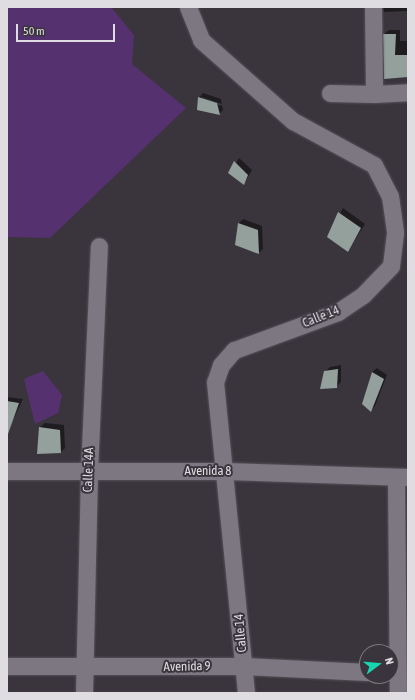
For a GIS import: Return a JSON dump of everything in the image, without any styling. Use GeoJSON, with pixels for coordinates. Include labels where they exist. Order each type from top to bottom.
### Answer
{"type":"FeatureCollection","features":[{"type":"Feature","properties":{"kind":"street","name":"Calle 14"},"geometry":{"type":"LineString","coordinates":[[188,7],[201,40],[293,121],[374,165],[390,196],[395,233],[391,266],[363,295],[338,312],[234,350],[221,365],[215,382],[226,471],[246,693]]}},
{"type":"Feature","properties":{"kind":"street"},"geometry":{"type":"LineString","coordinates":[[373,7],[374,94]]}},
{"type":"Feature","properties":{"kind":"street"},"geometry":{"type":"LineString","coordinates":[[330,93],[374,94],[408,92]]}},
{"type":"Feature","properties":{"kind":"street","name":"Calle 14A"},"geometry":{"type":"LineString","coordinates":[[84,693],[83,668],[89,472],[100,246]]}},
{"type":"Feature","properties":{"kind":"street","name":"Avenida 8"},"geometry":{"type":"LineString","coordinates":[[7,471],[226,471],[402,477]]}},
{"type":"Feature","properties":{"kind":"street"},"geometry":{"type":"LineString","coordinates":[[399,674],[402,477]]}},
{"type":"Feature","properties":{"kind":"street","name":"Avenida 9"},"geometry":{"type":"LineString","coordinates":[[7,666],[83,668],[244,666],[359,672]]}},
{"type":"Feature","properties":{"kind":"shaded area"},"geometry":{"type":"Polygon","coordinates":[[[7,7],[111,7],[134,35],[132,64],[186,108],[50,238],[7,237],[7,7]]]}},
{"type":"Feature","properties":{"kind":"shaded area"},"geometry":{"type":"Polygon","coordinates":[[[43,371],[62,395],[58,413],[35,424],[24,379],[43,371]]]}},
{"type":"Feature","properties":{"kind":"building"},"geometry":{"type":"Polygon","coordinates":[[[383,34],[396,34],[395,55],[408,55],[408,77],[384,79],[383,34]]]}},
{"type":"Feature","properties":{"kind":"building"},"geometry":{"type":"Polygon","coordinates":[[[198,97],[217,103],[220,115],[197,110],[198,97]]]}},
{"type":"Feature","properties":{"kind":"building"},"geometry":{"type":"Polygon","coordinates":[[[234,161],[248,175],[244,185],[228,173],[234,161]]]}},
{"type":"Feature","properties":{"kind":"building"},"geometry":{"type":"Polygon","coordinates":[[[338,212],[361,228],[348,252],[327,237],[338,212]]]}},
{"type":"Feature","properties":{"kind":"building"},"geometry":{"type":"Polygon","coordinates":[[[238,223],[258,230],[259,254],[235,245],[238,223]]]}},
{"type":"Feature","properties":{"kind":"building"},"geometry":{"type":"Polygon","coordinates":[[[338,369],[337,388],[320,389],[324,371],[338,369]]]}},
{"type":"Feature","properties":{"kind":"building"},"geometry":{"type":"Polygon","coordinates":[[[372,372],[384,379],[371,412],[362,404],[372,372]]]}},
{"type":"Feature","properties":{"kind":"building"},"geometry":{"type":"Polygon","coordinates":[[[7,401],[19,403],[8,434],[7,434],[7,401]]]}},
{"type":"Feature","properties":{"kind":"building"},"geometry":{"type":"Polygon","coordinates":[[[39,427],[60,430],[61,453],[37,454],[39,427]]]}}]}
